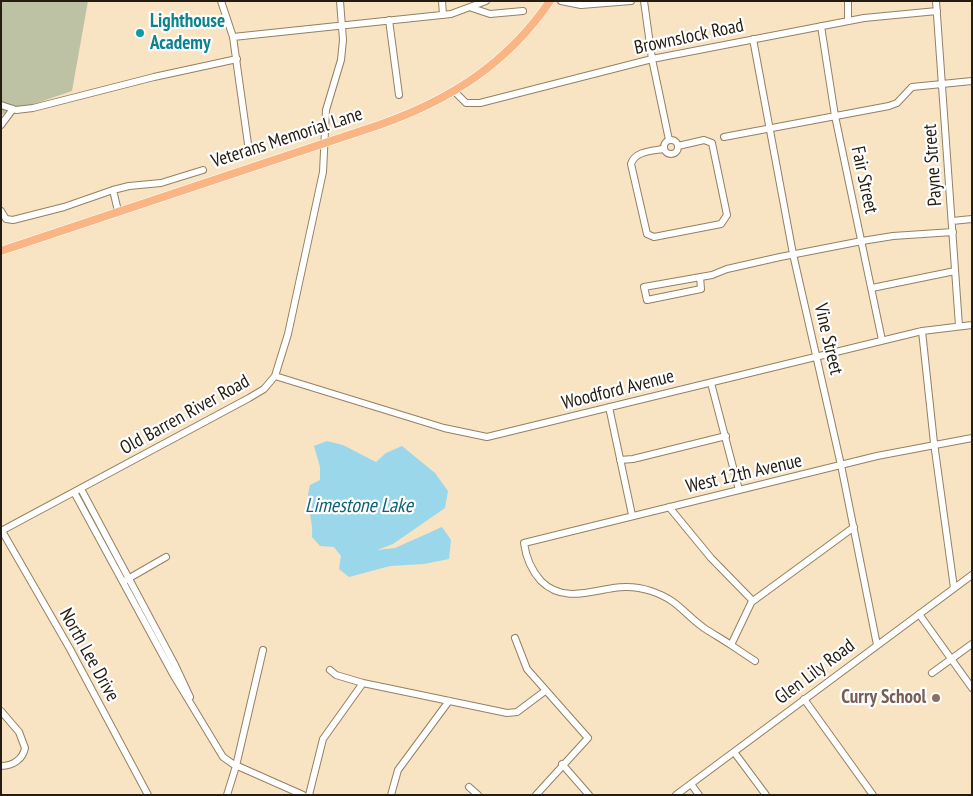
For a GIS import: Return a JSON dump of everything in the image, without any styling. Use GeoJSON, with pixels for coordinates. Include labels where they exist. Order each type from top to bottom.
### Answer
{"type":"FeatureCollection","features":[{"type":"Feature","properties":{"kind":"main road","name":"Veterans Memorial Lane"},"geometry":{"type":"LineString","coordinates":[[1,251],[415,112],[455,92],[506,54],[528,31],[550,1]]}},
{"type":"Feature","properties":{"kind":"street"},"geometry":{"type":"LineString","coordinates":[[221,1],[234,37],[248,144]]}},
{"type":"Feature","properties":{"kind":"street","name":"Old Barren River Road"},"geometry":{"type":"LineString","coordinates":[[2,531],[249,398],[264,389],[275,376],[284,352],[323,172],[326,110],[342,60],[340,1]]}},
{"type":"Feature","properties":{"kind":"street"},"geometry":{"type":"LineString","coordinates":[[442,1],[444,15]]}},
{"type":"Feature","properties":{"kind":"street"},"geometry":{"type":"LineString","coordinates":[[234,37],[342,24],[444,15],[472,8],[486,1]]}},
{"type":"Feature","properties":{"kind":"street"},"geometry":{"type":"LineString","coordinates":[[560,1],[581,5],[632,1]]}},
{"type":"Feature","properties":{"kind":"street"},"geometry":{"type":"LineString","coordinates":[[644,1],[652,59],[669,140]]}},
{"type":"Feature","properties":{"kind":"street"},"geometry":{"type":"LineString","coordinates":[[848,1],[848,21]]}},
{"type":"Feature","properties":{"kind":"street","name":"Payne Street"},"geometry":{"type":"LineString","coordinates":[[936,1],[959,326]]}},
{"type":"Feature","properties":{"kind":"street"},"geometry":{"type":"LineString","coordinates":[[472,8],[490,14],[523,11]]}},
{"type":"Feature","properties":{"kind":"street","name":"Brownslock Road"},"geometry":{"type":"LineString","coordinates":[[455,92],[466,103],[480,103],[652,59],[848,21],[937,11]]}},
{"type":"Feature","properties":{"kind":"street"},"geometry":{"type":"LineString","coordinates":[[389,20],[399,95]]}},
{"type":"Feature","properties":{"kind":"street","name":"Fair Street"},"geometry":{"type":"LineString","coordinates":[[821,26],[836,116],[882,340]]}},
{"type":"Feature","properties":{"kind":"street","name":"Vine Street"},"geometry":{"type":"LineString","coordinates":[[753,39],[793,254],[841,465],[877,645]]}},
{"type":"Feature","properties":{"kind":"street"},"geometry":{"type":"LineString","coordinates":[[1,105],[13,109],[33,108],[154,77],[236,59]]}},
{"type":"Feature","properties":{"kind":"street"},"geometry":{"type":"LineString","coordinates":[[724,137],[889,106],[897,103],[910,88],[972,81]]}},
{"type":"Feature","properties":{"kind":"street"},"geometry":{"type":"LineString","coordinates":[[1,125],[13,109]]}},
{"type":"Feature","properties":{"kind":"street"},"geometry":{"type":"LineString","coordinates":[[663,149],[664,144],[669,140],[675,141],[678,146]]}},
{"type":"Feature","properties":{"kind":"street"},"geometry":{"type":"LineString","coordinates":[[663,149],[640,154],[633,158],[631,164],[647,234],[654,237],[721,224],[727,215],[712,143],[704,140],[678,146]]}},
{"type":"Feature","properties":{"kind":"street"},"geometry":{"type":"LineString","coordinates":[[663,149],[672,155],[676,152],[678,146]]}},
{"type":"Feature","properties":{"kind":"street"},"geometry":{"type":"LineString","coordinates":[[1,211],[4,218],[10,220],[64,207],[113,190],[129,186],[162,183],[203,170]]}},
{"type":"Feature","properties":{"kind":"street"},"geometry":{"type":"LineString","coordinates":[[113,190],[118,211]]}},
{"type":"Feature","properties":{"kind":"street"},"geometry":{"type":"LineString","coordinates":[[952,221],[972,219]]}},
{"type":"Feature","properties":{"kind":"street"},"geometry":{"type":"LineString","coordinates":[[700,277],[701,288],[647,300],[644,287],[700,277],[793,254],[862,241],[894,236],[953,232]]}},
{"type":"Feature","properties":{"kind":"street"},"geometry":{"type":"LineString","coordinates":[[872,288],[955,272]]}},
{"type":"Feature","properties":{"kind":"street","name":"Woodford Avenue"},"geometry":{"type":"LineString","coordinates":[[275,376],[444,428],[480,436],[503,434],[882,340],[922,331],[972,324]]}},
{"type":"Feature","properties":{"kind":"street"},"geometry":{"type":"LineString","coordinates":[[922,331],[934,443],[954,588]]}},
{"type":"Feature","properties":{"kind":"street"},"geometry":{"type":"LineString","coordinates":[[711,383],[739,490]]}},
{"type":"Feature","properties":{"kind":"street"},"geometry":{"type":"LineString","coordinates":[[609,407],[632,515]]}},
{"type":"Feature","properties":{"kind":"street"},"geometry":{"type":"LineString","coordinates":[[620,460],[633,459],[726,436]]}},
{"type":"Feature","properties":{"kind":"street","name":"West 12th Avenue"},"geometry":{"type":"LineString","coordinates":[[731,644],[703,628],[680,605],[666,597],[638,587],[614,588],[595,593],[570,595],[548,588],[534,573],[525,554],[524,543],[632,515],[934,443],[972,438]]}},
{"type":"Feature","properties":{"kind":"street"},"geometry":{"type":"LineString","coordinates":[[78,491],[159,642],[185,685],[190,700],[218,751],[236,766],[303,795]]}},
{"type":"Feature","properties":{"kind":"street"},"geometry":{"type":"LineString","coordinates":[[669,507],[711,558],[753,601]]}},
{"type":"Feature","properties":{"kind":"street"},"geometry":{"type":"LineString","coordinates":[[755,661],[731,644],[753,601],[854,528]]}},
{"type":"Feature","properties":{"kind":"street","name":"North Lee Drive"},"geometry":{"type":"LineString","coordinates":[[2,531],[70,649],[148,795]]}},
{"type":"Feature","properties":{"kind":"street"},"geometry":{"type":"LineString","coordinates":[[125,580],[166,557]]}},
{"type":"Feature","properties":{"kind":"street","name":"Glen Lily Road"},"geometry":{"type":"LineString","coordinates":[[676,795],[972,575]]}},
{"type":"Feature","properties":{"kind":"street"},"geometry":{"type":"LineString","coordinates":[[919,614],[972,688]]}},
{"type":"Feature","properties":{"kind":"street"},"geometry":{"type":"LineString","coordinates":[[515,638],[523,664],[588,738],[562,764],[536,795]]}},
{"type":"Feature","properties":{"kind":"street"},"geometry":{"type":"LineString","coordinates":[[932,673],[972,644]]}},
{"type":"Feature","properties":{"kind":"street"},"geometry":{"type":"LineString","coordinates":[[227,795],[236,766],[263,650]]}},
{"type":"Feature","properties":{"kind":"street"},"geometry":{"type":"LineString","coordinates":[[330,670],[336,675],[363,683],[513,713],[524,708],[545,691]]}},
{"type":"Feature","properties":{"kind":"street"},"geometry":{"type":"LineString","coordinates":[[309,795],[323,739],[363,683]]}},
{"type":"Feature","properties":{"kind":"street"},"geometry":{"type":"LineString","coordinates":[[804,699],[873,795]]}},
{"type":"Feature","properties":{"kind":"street"},"geometry":{"type":"LineString","coordinates":[[391,795],[398,770],[449,701]]}},
{"type":"Feature","properties":{"kind":"street"},"geometry":{"type":"LineString","coordinates":[[1,711],[18,732],[25,748],[24,754],[18,760],[9,766],[1,766]]}},
{"type":"Feature","properties":{"kind":"street"},"geometry":{"type":"LineString","coordinates":[[734,752],[766,795]]}},
{"type":"Feature","properties":{"kind":"street"},"geometry":{"type":"LineString","coordinates":[[562,764],[589,795]]}},
{"type":"Feature","properties":{"kind":"street"},"geometry":{"type":"LineString","coordinates":[[691,784],[699,795]]}},
{"type":"Feature","properties":{"kind":"street"},"geometry":{"type":"LineString","coordinates":[[469,787],[478,795]]}},
{"type":"Feature","properties":{"kind":"green space"},"geometry":{"type":"Polygon","coordinates":[[[1,1],[88,1],[72,91],[1,115],[1,1]]]}},
{"type":"Feature","properties":{"kind":"water","name":"Limestone Lake"},"geometry":{"type":"Polygon","coordinates":[[[327,441],[343,445],[376,462],[386,453],[402,446],[435,473],[448,491],[445,508],[393,544],[377,550],[395,548],[442,527],[451,540],[449,559],[424,564],[390,566],[349,577],[339,569],[341,556],[334,547],[320,546],[312,537],[308,499],[310,485],[320,480],[320,467],[314,446],[327,441]]]}},
{"type":"Feature","properties":{"kind":"place","name":"Lighthouse Academy"},"geometry":{"type":"Point","coordinates":[140,33]}},
{"type":"Feature","properties":{"kind":"place","name":"Curry School"},"geometry":{"type":"Point","coordinates":[936,698]}}]}
